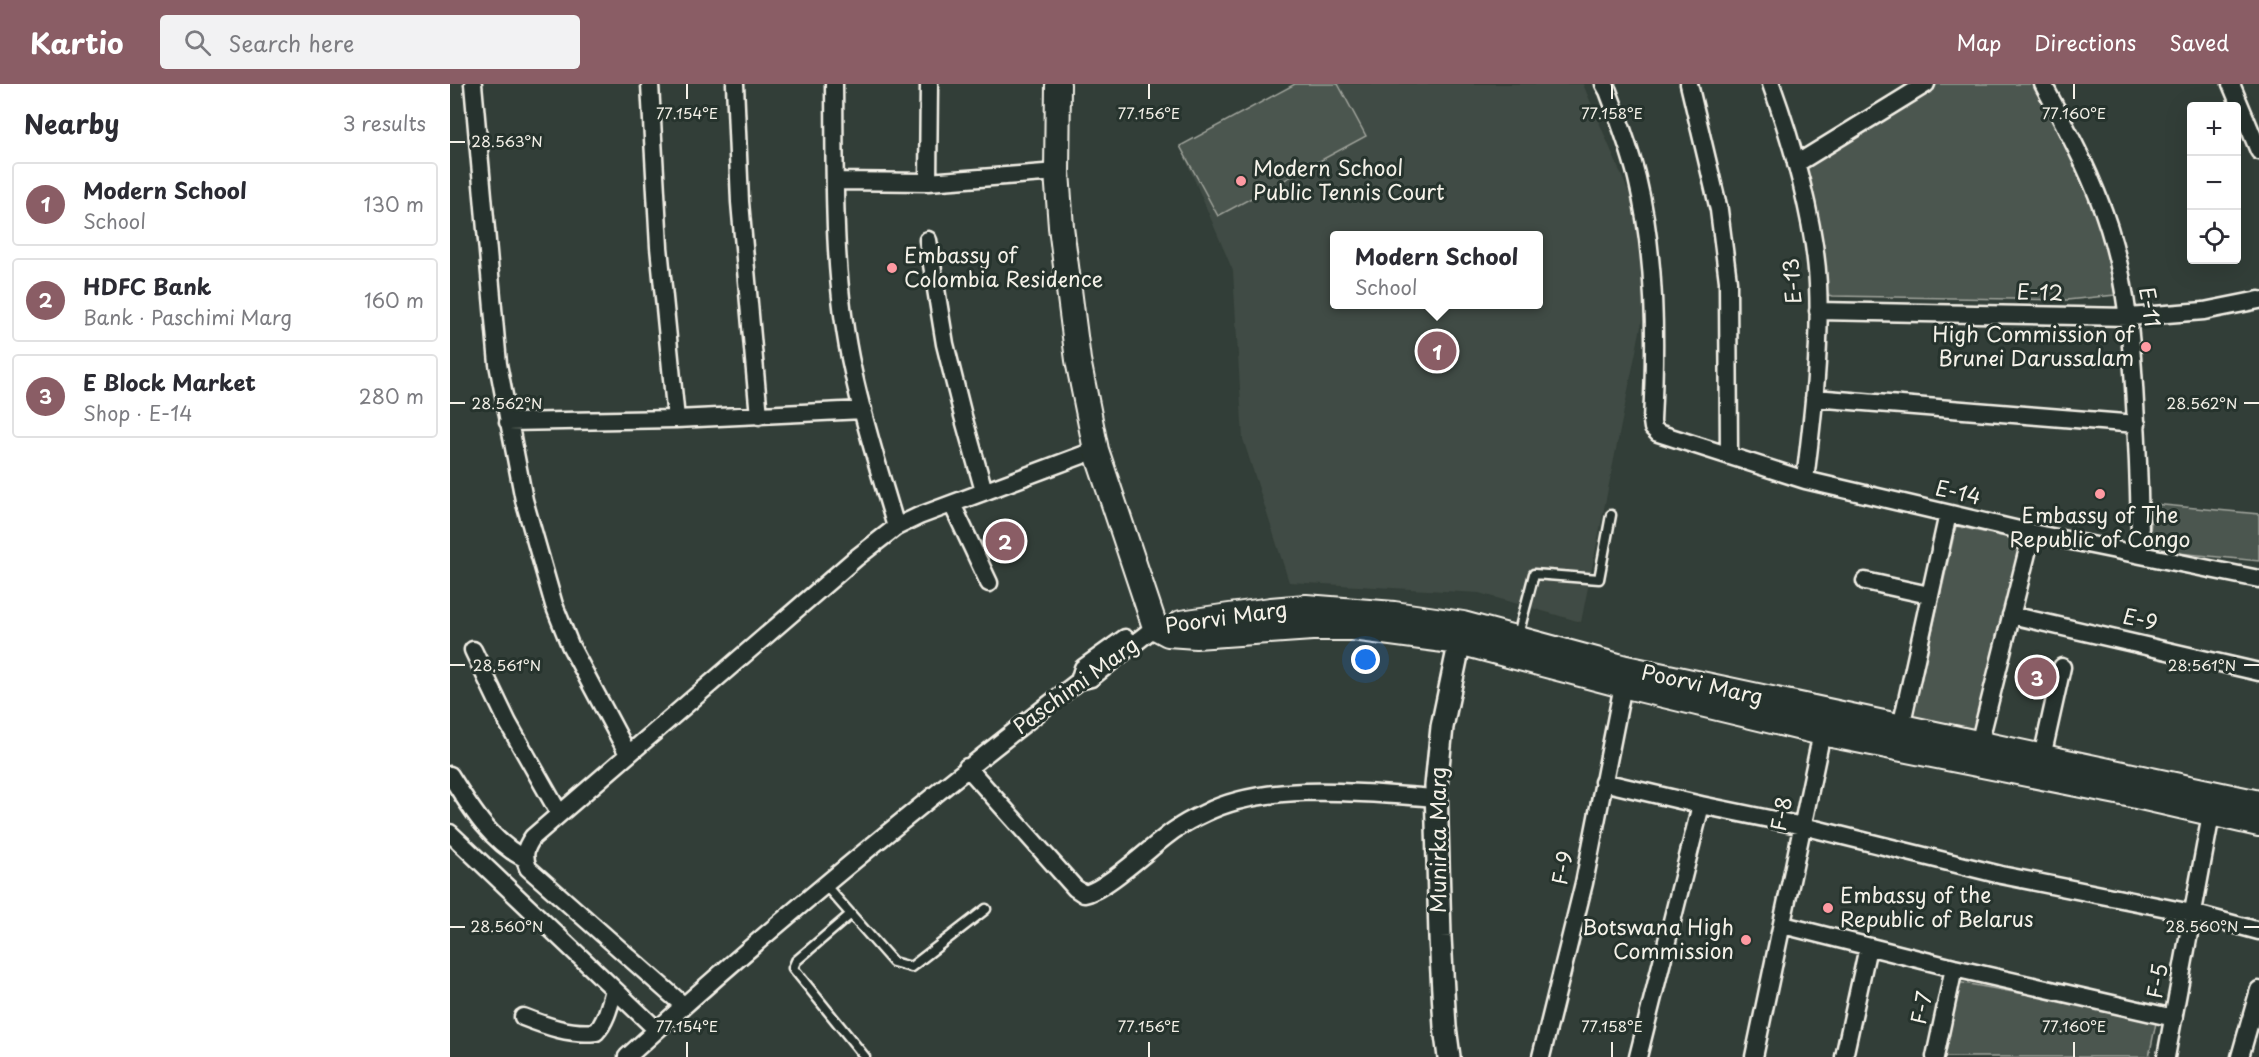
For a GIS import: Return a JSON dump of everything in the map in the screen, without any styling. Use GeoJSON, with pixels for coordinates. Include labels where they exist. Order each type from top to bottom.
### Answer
{"type":"FeatureCollection","features":[{"type":"Feature","properties":{"kind":"main road","name":"Paschimi Marg"},"geometry":{"type":"LineString","coordinates":[[1058,84],[1057,172],[1067,284],[1078,360],[1096,450],[1153,623]]}},
{"type":"Feature","properties":{"kind":"main road","name":"Poorvi Marg"},"geometry":{"type":"LineString","coordinates":[[1153,623],[1306,607],[1394,614],[1624,677],[1824,722],[2213,803],[2259,803]]}},
{"type":"Feature","properties":{"kind":"main road","name":"Poorvi Marg"},"geometry":{"type":"LineString","coordinates":[[1467,635],[1517,639],[1624,677]]}},
{"type":"Feature","properties":{"kind":"main road","name":"Poorvi Marg"},"geometry":{"type":"LineString","coordinates":[[1824,722],[1901,727],[2042,757],[2213,803],[2259,824]]}},
{"type":"Feature","properties":{"kind":"street"},"geometry":{"type":"LineString","coordinates":[[473,84],[498,364],[524,500],[554,605],[570,645],[628,754]]}},
{"type":"Feature","properties":{"kind":"street"},"geometry":{"type":"LineString","coordinates":[[650,84],[659,247],[676,419]]}},
{"type":"Feature","properties":{"kind":"street"},"geometry":{"type":"LineString","coordinates":[[735,84],[740,202],[759,416]]}},
{"type":"Feature","properties":{"kind":"street"},"geometry":{"type":"LineString","coordinates":[[834,84],[838,254],[846,334],[862,411],[896,527]]}},
{"type":"Feature","properties":{"kind":"street"},"geometry":{"type":"LineString","coordinates":[[928,182],[929,84]]}},
{"type":"Feature","properties":{"kind":"street"},"geometry":{"type":"LineString","coordinates":[[1689,84],[1719,210],[1728,281],[1729,456]]}},
{"type":"Feature","properties":{"kind":"street","name":"E-13"},"geometry":{"type":"LineString","coordinates":[[1771,84],[1796,164],[1815,255],[1818,311],[1814,398],[1805,480]]}},
{"type":"Feature","properties":{"kind":"street"},"geometry":{"type":"LineString","coordinates":[[1796,164],[1926,84]]}},
{"type":"Feature","properties":{"kind":"street","name":"E-11"},"geometry":{"type":"LineString","coordinates":[[2043,84],[2076,146],[2098,198],[2120,266],[2129,317],[2137,424],[2140,554]]}},
{"type":"Feature","properties":{"kind":"street"},"geometry":{"type":"LineString","coordinates":[[2231,84],[2259,152]]}},
{"type":"Feature","properties":{"kind":"street","name":"E-14"},"geometry":{"type":"LineString","coordinates":[[1611,86],[1637,177],[1645,223],[1654,317],[1653,428],[1658,433],[1805,480],[2032,533],[2259,579]]}},
{"type":"Feature","properties":{"kind":"street"},"geometry":{"type":"LineString","coordinates":[[836,181],[928,182],[1057,172]]}},
{"type":"Feature","properties":{"kind":"street"},"geometry":{"type":"LineString","coordinates":[[928,240],[945,344],[984,491]]}},
{"type":"Feature","properties":{"kind":"street","name":"E-12"},"geometry":{"type":"LineString","coordinates":[[1818,311],[2129,317],[2204,311],[2259,300]]}},
{"type":"Feature","properties":{"kind":"street"},"geometry":{"type":"LineString","coordinates":[[1814,398],[2137,424]]}},
{"type":"Feature","properties":{"kind":"street"},"geometry":{"type":"LineString","coordinates":[[508,422],[676,419],[862,411]]}},
{"type":"Feature","properties":{"kind":"street"},"geometry":{"type":"LineString","coordinates":[[683,1005],[528,868],[524,858],[526,846],[559,813],[856,558],[896,527],[984,491],[1096,450]]}},
{"type":"Feature","properties":{"kind":"street"},"geometry":{"type":"LineString","coordinates":[[952,504],[990,583]]}},
{"type":"Feature","properties":{"kind":"street"},"geometry":{"type":"LineString","coordinates":[[1901,727],[1948,514]]}},
{"type":"Feature","properties":{"kind":"street"},"geometry":{"type":"LineString","coordinates":[[1979,744],[2032,533]]}},
{"type":"Feature","properties":{"kind":"street"},"geometry":{"type":"LineString","coordinates":[[1865,581],[1929,595]]}},
{"type":"Feature","properties":{"kind":"street","name":"E-9"},"geometry":{"type":"LineString","coordinates":[[2012,615],[2259,672]]}},
{"type":"Feature","properties":{"kind":"street","name":"Paschimi Marg"},"geometry":{"type":"LineString","coordinates":[[627,1057],[683,1005],[967,767],[1079,681],[1083,668],[1153,623]]}},
{"type":"Feature","properties":{"kind":"street","name":"Munirka Marg"},"geometry":{"type":"LineString","coordinates":[[1449,1057],[1440,937],[1435,798],[1442,727],[1467,635]]}},
{"type":"Feature","properties":{"kind":"street","name":"Munirka Marg"},"geometry":{"type":"LineString","coordinates":[[1458,1057],[1447,908],[1444,788],[1451,729],[1467,635]]}},
{"type":"Feature","properties":{"kind":"street"},"geometry":{"type":"LineString","coordinates":[[473,650],[508,723],[559,813]]}},
{"type":"Feature","properties":{"kind":"street"},"geometry":{"type":"LineString","coordinates":[[2042,757],[2062,667]]}},
{"type":"Feature","properties":{"kind":"street","name":"F-9"},"geometry":{"type":"LineString","coordinates":[[1541,1057],[1584,883],[1624,677]]}},
{"type":"Feature","properties":{"kind":"street","name":"F-8"},"geometry":{"type":"LineString","coordinates":[[1754,1057],[1824,722]]}},
{"type":"Feature","properties":{"kind":"street"},"geometry":{"type":"LineString","coordinates":[[967,767],[1075,888],[1084,894],[1099,888],[1174,831],[1207,812],[1239,800],[1308,792],[1435,798]]}},
{"type":"Feature","properties":{"kind":"street"},"geometry":{"type":"LineString","coordinates":[[450,775],[467,803],[498,842],[524,858]]}},
{"type":"Feature","properties":{"kind":"street"},"geometry":{"type":"LineString","coordinates":[[1603,782],[1803,826],[2001,875],[2192,913],[2259,931]]}},
{"type":"Feature","properties":{"kind":"street","name":"F-5"},"geometry":{"type":"LineString","coordinates":[[2166,1057],[2213,803]]}},
{"type":"Feature","properties":{"kind":"street"},"geometry":{"type":"LineString","coordinates":[[1638,1057],[1701,805]]}},
{"type":"Feature","properties":{"kind":"street"},"geometry":{"type":"LineString","coordinates":[[450,832],[657,1030]]}},
{"type":"Feature","properties":{"kind":"street"},"geometry":{"type":"LineString","coordinates":[[1783,925],[1954,968],[2174,1018]]}},
{"type":"Feature","properties":{"kind":"street"},"geometry":{"type":"LineString","coordinates":[[1844,1057],[1868,947]]}},
{"type":"Feature","properties":{"kind":"street","name":"F-7"},"geometry":{"type":"LineString","coordinates":[[1935,1057],[1954,968]]}},
{"type":"Feature","properties":{"kind":"street"},"geometry":{"type":"LineString","coordinates":[[523,1017],[551,1028],[586,1034],[596,1032],[609,1008],[614,990]]}},
{"type":"Feature","properties":{"kind":"street"},"geometry":{"type":"LineString","coordinates":[[2240,1057],[2259,990]]}},
{"type":"Feature","properties":{"kind":"lane"},"geometry":{"type":"LineString","coordinates":[[1517,639],[1534,574],[1599,579],[1611,515]]}},
{"type":"Feature","properties":{"kind":"lane"},"geometry":{"type":"LineString","coordinates":[[826,886],[893,962],[911,967],[986,909]]}},
{"type":"Feature","properties":{"kind":"lane"},"geometry":{"type":"LineString","coordinates":[[851,914],[796,961],[793,968],[866,1057]]}},
{"type":"Feature","properties":{"kind":"shaded area"},"geometry":{"type":"Polygon","coordinates":[[[1295,84],[1583,84],[1634,205],[1647,297],[1581,622],[1479,593],[1289,582],[1243,439],[1233,271],[1180,146],[1295,84]]]}},
{"type":"Feature","properties":{"kind":"shaded area","name":"Modern School Public Tennis Court"},"geometry":{"type":"Polygon","coordinates":[[[1295,84],[1338,84],[1366,136],[1218,216],[1180,146],[1295,84]]]}},
{"type":"Feature","properties":{"kind":"shaded area"},"geometry":{"type":"Polygon","coordinates":[[[1933,84],[2035,84],[2069,143],[2101,225],[2115,295],[2067,300],[1822,294],[1802,163],[1933,84]]]}},
{"type":"Feature","properties":{"kind":"shaded area"},"geometry":{"type":"Polygon","coordinates":[[[2153,504],[2259,514],[2259,561],[2148,550],[2153,504]]]}},
{"type":"Feature","properties":{"kind":"shaded area"},"geometry":{"type":"Polygon","coordinates":[[[1956,526],[2027,542],[1976,735],[1912,721],[1956,526]]]}},
{"type":"Feature","properties":{"kind":"shaded area"},"geometry":{"type":"Polygon","coordinates":[[[1952,981],[2157,1018],[2149,1057],[1938,1057],[1952,981]]]}},
{"type":"Feature","properties":{"kind":"place","name":"Modern School Public Tennis Court"},"geometry":{"type":"Point","coordinates":[1241,181]}},
{"type":"Feature","properties":{"kind":"place","name":"Embassy of Colombia Residence"},"geometry":{"type":"Point","coordinates":[892,268]}},
{"type":"Feature","properties":{"kind":"place","name":"High Commission of Brunei Darussalam"},"geometry":{"type":"Point","coordinates":[2146,347]}},
{"type":"Feature","properties":{"kind":"place","name":"Modern School"},"geometry":{"type":"Point","coordinates":[1437,351]}},
{"type":"Feature","properties":{"kind":"place","name":"Embassy of The Republic of Congo"},"geometry":{"type":"Point","coordinates":[2100,494]}},
{"type":"Feature","properties":{"kind":"place","name":"HDFC Bank"},"geometry":{"type":"Point","coordinates":[1005,541]}},
{"type":"Feature","properties":{"kind":"place","name":"E Block Market"},"geometry":{"type":"Point","coordinates":[2037,677]}},
{"type":"Feature","properties":{"kind":"place","name":"Embassy of the Republic of Belarus"},"geometry":{"type":"Point","coordinates":[1828,908]}},
{"type":"Feature","properties":{"kind":"place","name":"Botswana High Commission"},"geometry":{"type":"Point","coordinates":[1746,940]}}]}
